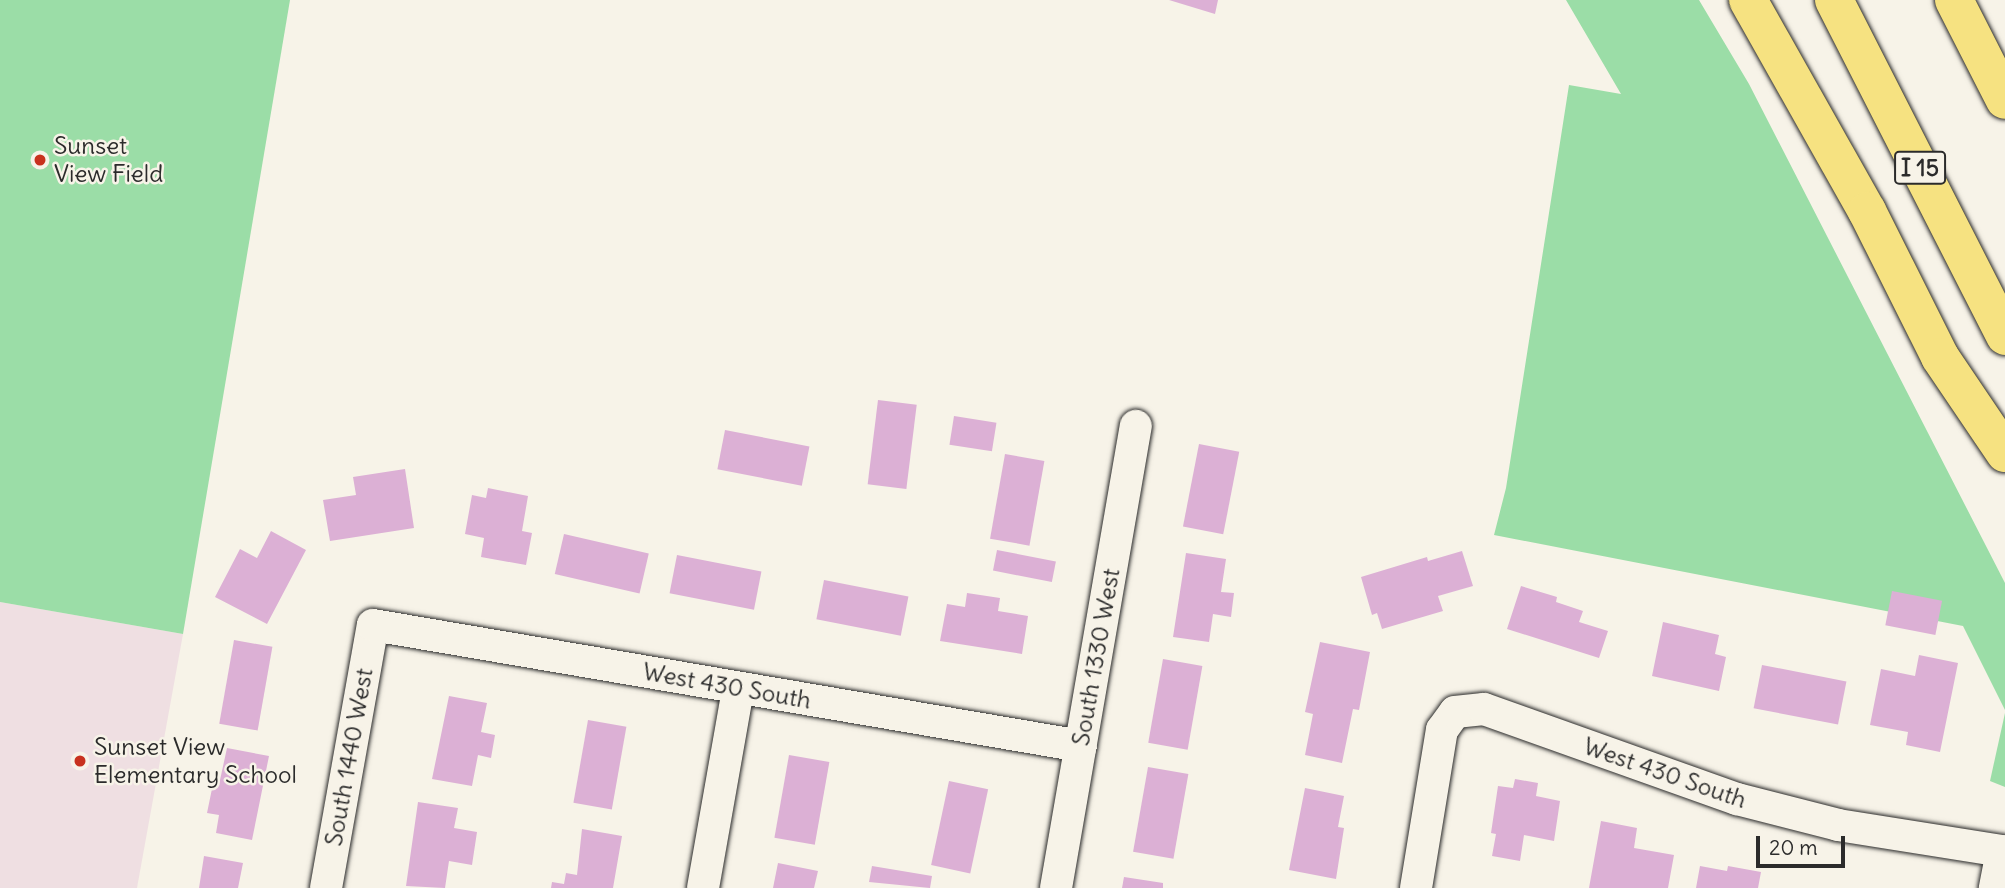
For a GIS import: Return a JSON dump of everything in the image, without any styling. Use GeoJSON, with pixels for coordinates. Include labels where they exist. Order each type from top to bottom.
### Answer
{"type":"FeatureCollection","features":[{"type":"Feature","properties":{"kind":"highway"},"geometry":{"type":"LineString","coordinates":[[1748,0],[1867,211],[1940,357],[2005,453]]}},
{"type":"Feature","properties":{"kind":"highway","name":"I 15"},"geometry":{"type":"LineString","coordinates":[[1834,0],[2005,336]]}},
{"type":"Feature","properties":{"kind":"highway"},"geometry":{"type":"LineString","coordinates":[[1954,0],[2005,100]]}},
{"type":"Feature","properties":{"kind":"street","name":"South 1330 West"},"geometry":{"type":"LineString","coordinates":[[1056,888],[1136,426]]}},
{"type":"Feature","properties":{"kind":"street","name":"West 430 South"},"geometry":{"type":"LineString","coordinates":[[373,625],[1081,746]]}},
{"type":"Feature","properties":{"kind":"street","name":"South 1440 West"},"geometry":{"type":"LineString","coordinates":[[326,888],[373,625]]}},
{"type":"Feature","properties":{"kind":"street"},"geometry":{"type":"LineString","coordinates":[[703,888],[738,689]]}},
{"type":"Feature","properties":{"kind":"street","name":"West 430 South"},"geometry":{"type":"LineString","coordinates":[[1416,888],[1442,730],[1455,712],[1484,709],[1737,799],[1826,821],[2002,851],[1995,888]]}},
{"type":"Feature","properties":{"kind":"shaded area","name":"Sunset View Elementary School"},"geometry":{"type":"Polygon","coordinates":[[[0,602],[183,634],[137,888],[0,888],[0,602]]]}},
{"type":"Feature","properties":{"kind":"green space"},"geometry":{"type":"Polygon","coordinates":[[[0,0],[290,0],[183,634],[0,602],[0,0]]]}},
{"type":"Feature","properties":{"kind":"green space"},"geometry":{"type":"Polygon","coordinates":[[[1566,0],[1699,0],[1749,84],[2005,583],[2005,710],[1963,626],[1494,535],[1506,488],[1569,85],[1621,94],[1566,0]]]}},
{"type":"Feature","properties":{"kind":"green space"},"geometry":{"type":"Polygon","coordinates":[[[2005,713],[2005,787],[1990,781],[2005,713]]]}},
{"type":"Feature","properties":{"kind":"building"},"geometry":{"type":"Polygon","coordinates":[[[1169,0],[1218,0],[1215,14],[1169,0]]]}},
{"type":"Feature","properties":{"kind":"building"},"geometry":{"type":"Polygon","coordinates":[[[878,400],[917,405],[906,489],[868,484],[878,400]]]}},
{"type":"Feature","properties":{"kind":"building"},"geometry":{"type":"Polygon","coordinates":[[[954,416],[996,423],[992,451],[949,445],[954,416]]]}},
{"type":"Feature","properties":{"kind":"building"},"geometry":{"type":"Polygon","coordinates":[[[725,430],[809,446],[802,486],[717,469],[725,430]]]}},
{"type":"Feature","properties":{"kind":"building"},"geometry":{"type":"Polygon","coordinates":[[[1199,444],[1239,452],[1223,534],[1183,526],[1199,444]]]}},
{"type":"Feature","properties":{"kind":"building"},"geometry":{"type":"Polygon","coordinates":[[[1005,454],[1044,461],[1029,546],[990,539],[1005,454]]]}},
{"type":"Feature","properties":{"kind":"building"},"geometry":{"type":"Polygon","coordinates":[[[405,469],[414,528],[330,541],[323,500],[356,495],[353,477],[405,469]]]}},
{"type":"Feature","properties":{"kind":"building"},"geometry":{"type":"Polygon","coordinates":[[[488,488],[528,496],[522,531],[532,533],[526,565],[481,557],[484,538],[465,534],[472,495],[486,498],[488,488]]]}},
{"type":"Feature","properties":{"kind":"building"},"geometry":{"type":"Polygon","coordinates":[[[271,531],[306,550],[267,624],[215,597],[240,549],[257,558],[271,531]]]}},
{"type":"Feature","properties":{"kind":"building"},"geometry":{"type":"Polygon","coordinates":[[[564,534],[649,554],[640,594],[555,574],[564,534]]]}},
{"type":"Feature","properties":{"kind":"building"},"geometry":{"type":"Polygon","coordinates":[[[997,550],[1056,561],[1052,582],[993,571],[997,550]]]}},
{"type":"Feature","properties":{"kind":"building"},"geometry":{"type":"Polygon","coordinates":[[[1462,551],[1473,586],[1438,596],[1443,611],[1382,629],[1377,613],[1372,615],[1361,577],[1427,557],[1428,561],[1462,551]]]}},
{"type":"Feature","properties":{"kind":"building"},"geometry":{"type":"Polygon","coordinates":[[[1186,553],[1226,559],[1221,592],[1234,593],[1231,617],[1213,614],[1209,642],[1173,637],[1186,553]]]}},
{"type":"Feature","properties":{"kind":"building"},"geometry":{"type":"Polygon","coordinates":[[[677,555],[761,571],[754,610],[670,593],[677,555]]]}},
{"type":"Feature","properties":{"kind":"building"},"geometry":{"type":"Polygon","coordinates":[[[824,580],[908,596],[901,636],[816,619],[824,580]]]}},
{"type":"Feature","properties":{"kind":"building"},"geometry":{"type":"Polygon","coordinates":[[[1521,586],[1557,597],[1556,602],[1583,611],[1579,622],[1608,631],[1599,658],[1507,629],[1521,586]]]}},
{"type":"Feature","properties":{"kind":"building"},"geometry":{"type":"Polygon","coordinates":[[[1892,591],[1942,601],[1935,635],[1885,625],[1892,591]]]}},
{"type":"Feature","properties":{"kind":"building"},"geometry":{"type":"Polygon","coordinates":[[[967,593],[1000,598],[998,611],[1028,616],[1022,654],[940,641],[947,604],[965,607],[967,593]]]}},
{"type":"Feature","properties":{"kind":"building"},"geometry":{"type":"Polygon","coordinates":[[[1663,622],[1719,635],[1715,654],[1726,657],[1719,691],[1652,676],[1663,622]]]}},
{"type":"Feature","properties":{"kind":"building"},"geometry":{"type":"Polygon","coordinates":[[[234,640],[272,647],[258,730],[219,724],[234,640]]]}},
{"type":"Feature","properties":{"kind":"building"},"geometry":{"type":"Polygon","coordinates":[[[1320,642],[1370,652],[1359,710],[1353,709],[1342,763],[1305,755],[1313,714],[1305,712],[1320,642]]]}},
{"type":"Feature","properties":{"kind":"building"},"geometry":{"type":"Polygon","coordinates":[[[1919,655],[1958,663],[1940,752],[1906,745],[1908,732],[1870,725],[1881,669],[1915,676],[1919,655]]]}},
{"type":"Feature","properties":{"kind":"building"},"geometry":{"type":"Polygon","coordinates":[[[1163,659],[1202,666],[1188,750],[1148,743],[1163,659]]]}},
{"type":"Feature","properties":{"kind":"building"},"geometry":{"type":"Polygon","coordinates":[[[1762,665],[1846,681],[1838,725],[1754,708],[1762,665]]]}},
{"type":"Feature","properties":{"kind":"building"},"geometry":{"type":"Polygon","coordinates":[[[449,696],[487,703],[481,732],[495,735],[491,758],[478,755],[472,786],[432,779],[449,696]]]}},
{"type":"Feature","properties":{"kind":"building"},"geometry":{"type":"Polygon","coordinates":[[[588,720],[626,727],[612,809],[573,803],[588,720]]]}},
{"type":"Feature","properties":{"kind":"building"},"geometry":{"type":"Polygon","coordinates":[[[227,748],[269,756],[252,840],[216,833],[219,815],[207,813],[214,779],[220,780],[227,748]]]}},
{"type":"Feature","properties":{"kind":"building"},"geometry":{"type":"Polygon","coordinates":[[[789,755],[829,762],[815,845],[774,838],[789,755]]]}},
{"type":"Feature","properties":{"kind":"building"},"geometry":{"type":"Polygon","coordinates":[[[1148,767],[1188,774],[1173,859],[1133,852],[1148,767]]]}},
{"type":"Feature","properties":{"kind":"building"},"geometry":{"type":"Polygon","coordinates":[[[1515,779],[1538,783],[1536,796],[1560,801],[1554,841],[1524,835],[1520,861],[1492,856],[1496,834],[1491,833],[1498,786],[1513,788],[1515,779]]]}},
{"type":"Feature","properties":{"kind":"building"},"geometry":{"type":"Polygon","coordinates":[[[949,781],[988,789],[970,873],[931,865],[949,781]]]}},
{"type":"Feature","properties":{"kind":"building"},"geometry":{"type":"Polygon","coordinates":[[[1305,788],[1344,796],[1338,827],[1344,828],[1336,879],[1289,870],[1305,788]]]}},
{"type":"Feature","properties":{"kind":"building"},"geometry":{"type":"Polygon","coordinates":[[[418,802],[458,808],[454,828],[477,832],[472,865],[449,861],[445,888],[406,886],[418,802]]]}},
{"type":"Feature","properties":{"kind":"building"},"geometry":{"type":"Polygon","coordinates":[[[1601,821],[1637,828],[1634,848],[1674,855],[1668,888],[1589,888],[1601,821]]]}},
{"type":"Feature","properties":{"kind":"building"},"geometry":{"type":"Polygon","coordinates":[[[582,829],[622,836],[613,888],[551,888],[552,882],[564,884],[566,873],[577,875],[582,829]]]}},
{"type":"Feature","properties":{"kind":"building"},"geometry":{"type":"Polygon","coordinates":[[[204,856],[243,863],[238,888],[199,888],[204,856]]]}},
{"type":"Feature","properties":{"kind":"building"},"geometry":{"type":"Polygon","coordinates":[[[778,863],[818,871],[814,888],[773,888],[778,863]]]}},
{"type":"Feature","properties":{"kind":"building"},"geometry":{"type":"Polygon","coordinates":[[[872,866],[932,876],[930,888],[869,882],[872,866]]]}},
{"type":"Feature","properties":{"kind":"building"},"geometry":{"type":"Polygon","coordinates":[[[1700,866],[1727,871],[1728,866],[1761,872],[1758,888],[1696,888],[1700,866]]]}},
{"type":"Feature","properties":{"kind":"building"},"geometry":{"type":"Polygon","coordinates":[[[1124,877],[1163,883],[1163,888],[1122,888],[1124,877]]]}},
{"type":"Feature","properties":{"kind":"place","name":"Sunset View Field"},"geometry":{"type":"Point","coordinates":[40,160]}},
{"type":"Feature","properties":{"kind":"place","name":"Sunset View Elementary School"},"geometry":{"type":"Point","coordinates":[80,761]}}]}
